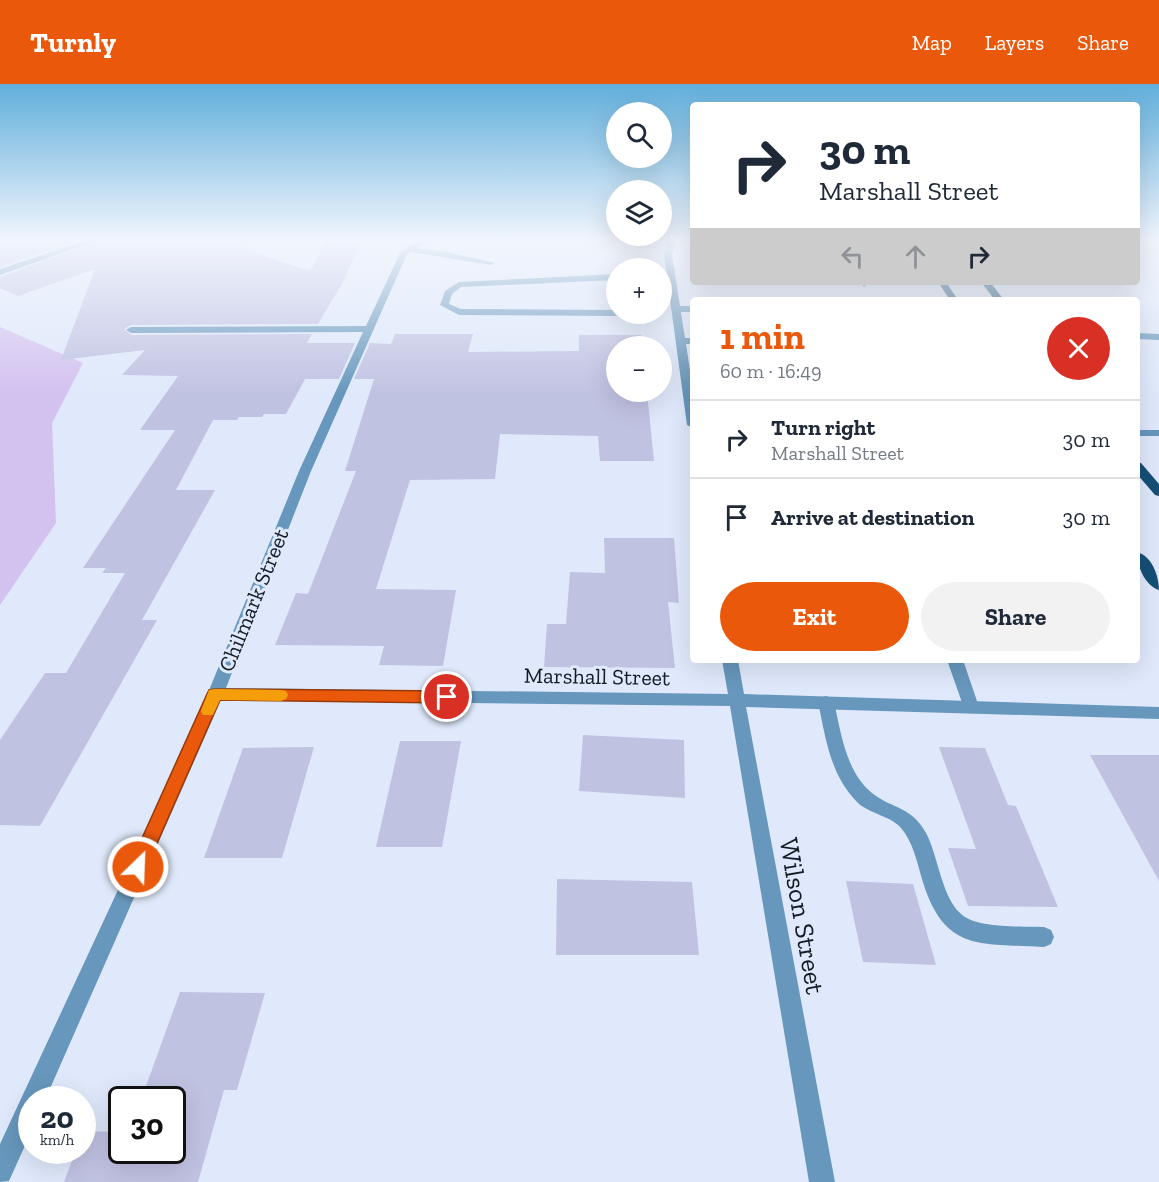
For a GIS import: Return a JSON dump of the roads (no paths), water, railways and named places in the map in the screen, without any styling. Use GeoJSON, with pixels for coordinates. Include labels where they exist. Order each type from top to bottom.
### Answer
{"type":"FeatureCollection","features":[{"type":"Feature","properties":{"kind":"main road"},"geometry":{"type":"LineString","coordinates":[[1140,470],[1159,492]]}},
{"type":"Feature","properties":{"kind":"main road"},"geometry":{"type":"LineString","coordinates":[[1140,560],[1159,585]]}},
{"type":"Feature","properties":{"kind":"street","name":"Chilmark Street"},"geometry":{"type":"LineString","coordinates":[[39,1086],[215,694],[305,471],[386,292]]}},
{"type":"Feature","properties":{"kind":"street"},"geometry":{"type":"LineString","coordinates":[[449,292],[444,305],[459,312],[606,313]]}},
{"type":"Feature","properties":{"kind":"street"},"geometry":{"type":"LineString","coordinates":[[672,295],[690,404]]}},
{"type":"Feature","properties":{"kind":"street"},"geometry":{"type":"LineString","coordinates":[[676,309],[690,309]]}},
{"type":"Feature","properties":{"kind":"street"},"geometry":{"type":"LineString","coordinates":[[131,330],[370,329]]}},
{"type":"Feature","properties":{"kind":"street"},"geometry":{"type":"LineString","coordinates":[[1140,336],[1159,337]]}},
{"type":"Feature","properties":{"kind":"street"},"geometry":{"type":"LineString","coordinates":[[681,341],[690,342]]}},
{"type":"Feature","properties":{"kind":"street"},"geometry":{"type":"LineString","coordinates":[[1140,433],[1159,433]]}},
{"type":"Feature","properties":{"kind":"street","name":"Wilson Street"},"geometry":{"type":"LineString","coordinates":[[730,663],[822,1182]]}},
{"type":"Feature","properties":{"kind":"street"},"geometry":{"type":"LineString","coordinates":[[956,663],[971,707]]}},
{"type":"Feature","properties":{"kind":"street","name":"Marshall Street"},"geometry":{"type":"LineString","coordinates":[[215,694],[736,700],[1159,713]]}},
{"type":"Feature","properties":{"kind":"street"},"geometry":{"type":"LineString","coordinates":[[826,702],[840,764],[865,798],[908,821],[919,839],[933,884],[952,921],[972,932],[1044,937]]}},
{"type":"Feature","properties":{"kind":"street","name":"Chilmark Street"},"geometry":{"type":"LineString","coordinates":[[0,1172],[18,1132]]}}]}
